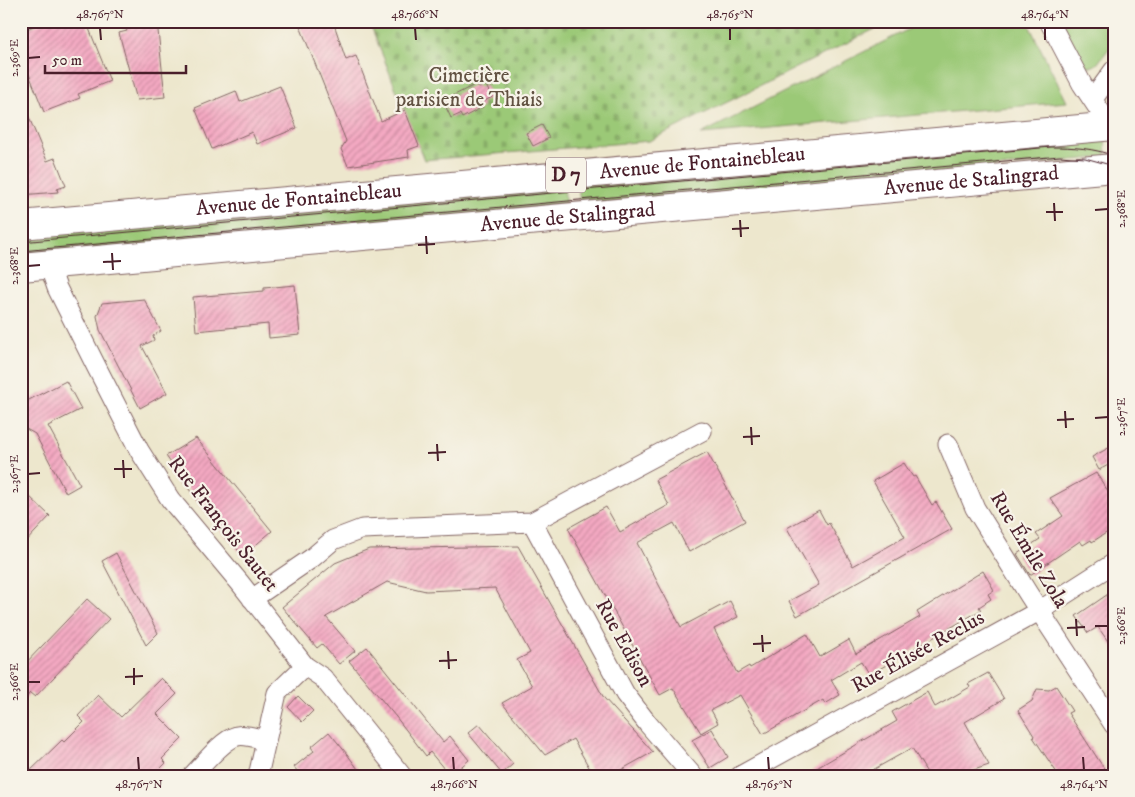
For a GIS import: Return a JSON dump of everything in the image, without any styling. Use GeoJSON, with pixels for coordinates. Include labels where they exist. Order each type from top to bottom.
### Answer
{"type":"FeatureCollection","features":[{"type":"Feature","properties":{"kind":"main road","name":"Avenue de Fontainebleau"},"geometry":{"type":"LineString","coordinates":[[21,225],[1112,126]]}},
{"type":"Feature","properties":{"kind":"main road","name":"Avenue de Stalingrad"},"geometry":{"type":"LineString","coordinates":[[21,267],[1114,168]]}},
{"type":"Feature","properties":{"kind":"street"},"geometry":{"type":"LineString","coordinates":[[1049,21],[1082,84],[1112,126]]}},
{"type":"Feature","properties":{"kind":"street"},"geometry":{"type":"LineString","coordinates":[[1093,99],[1114,70]]}},
{"type":"Feature","properties":{"kind":"street","name":"Rue François Sautet"},"geometry":{"type":"LineString","coordinates":[[49,265],[57,288],[139,450],[170,499],[305,666],[323,678],[402,776]]}},
{"type":"Feature","properties":{"kind":"street"},"geometry":{"type":"LineString","coordinates":[[252,599],[312,558],[333,540],[362,529],[532,522],[702,431]]}},
{"type":"Feature","properties":{"kind":"street","name":"Rue Émile Zola"},"geometry":{"type":"LineString","coordinates":[[948,444],[975,508],[1039,611],[1114,725]]}},
{"type":"Feature","properties":{"kind":"street","name":"Rue Edison"},"geometry":{"type":"LineString","coordinates":[[532,522],[625,694],[693,776]]}},
{"type":"Feature","properties":{"kind":"street","name":"Rue Élisée Reclus"},"geometry":{"type":"LineString","coordinates":[[740,776],[1039,611],[1114,563]]}},
{"type":"Feature","properties":{"kind":"street"},"geometry":{"type":"LineString","coordinates":[[258,776],[264,740],[277,693],[305,666]]}},
{"type":"Feature","properties":{"kind":"street"},"geometry":{"type":"LineString","coordinates":[[192,776],[227,741],[237,736],[249,736],[264,740]]}},
{"type":"Feature","properties":{"kind":"green space","name":"Cimetière parisien de Thiais"},"geometry":{"type":"Polygon","coordinates":[[[369,21],[891,21],[649,141],[424,160],[369,21]]]}},
{"type":"Feature","properties":{"kind":"green space"},"geometry":{"type":"Polygon","coordinates":[[[922,21],[1027,21],[1067,102],[701,134],[909,29],[922,21]]]}},
{"type":"Feature","properties":{"kind":"green space"},"geometry":{"type":"Polygon","coordinates":[[[1062,21],[1114,21],[1114,42],[1097,64],[1091,67],[1084,65],[1062,21]]]}},
{"type":"Feature","properties":{"kind":"green space"},"geometry":{"type":"Polygon","coordinates":[[[1105,137],[1106,157],[580,206],[578,183],[1105,137]]]}},
{"type":"Feature","properties":{"kind":"green space"},"geometry":{"type":"Polygon","coordinates":[[[564,185],[566,209],[21,259],[21,234],[564,185]]]}},
{"type":"Feature","properties":{"kind":"building"},"geometry":{"type":"Polygon","coordinates":[[[47,21],[86,21],[110,81],[78,94],[80,98],[44,112],[21,54],[21,31],[47,21]]]}},
{"type":"Feature","properties":{"kind":"building"},"geometry":{"type":"Polygon","coordinates":[[[123,21],[157,21],[165,97],[137,100],[119,33],[127,31],[123,21]]]}},
{"type":"Feature","properties":{"kind":"building"},"geometry":{"type":"Polygon","coordinates":[[[298,21],[333,21],[346,60],[356,56],[381,121],[405,110],[419,146],[408,150],[409,157],[348,166],[341,149],[346,141],[298,21]]]}},
{"type":"Feature","properties":{"kind":"building"},"geometry":{"type":"Polygon","coordinates":[[[476,84],[479,88],[485,84],[492,97],[481,103],[483,107],[462,118],[460,114],[451,118],[443,101],[476,84]]]}},
{"type":"Feature","properties":{"kind":"building"},"geometry":{"type":"Polygon","coordinates":[[[280,86],[297,128],[257,144],[252,132],[212,149],[195,108],[236,91],[240,102],[280,86]]]}},
{"type":"Feature","properties":{"kind":"building"},"geometry":{"type":"Polygon","coordinates":[[[21,98],[47,161],[55,158],[66,186],[57,189],[58,192],[21,195],[21,98]]]}},
{"type":"Feature","properties":{"kind":"building"},"geometry":{"type":"Polygon","coordinates":[[[542,125],[549,138],[533,146],[526,133],[542,125]]]}},
{"type":"Feature","properties":{"kind":"building"},"geometry":{"type":"Polygon","coordinates":[[[295,285],[300,335],[269,338],[268,324],[196,331],[193,297],[264,291],[264,288],[295,285]]]}},
{"type":"Feature","properties":{"kind":"building"},"geometry":{"type":"Polygon","coordinates":[[[144,299],[161,331],[153,336],[154,340],[142,346],[167,393],[140,408],[100,330],[97,316],[102,303],[144,299]]]}},
{"type":"Feature","properties":{"kind":"building"},"geometry":{"type":"Polygon","coordinates":[[[66,381],[81,409],[48,426],[80,485],[66,493],[35,434],[21,426],[21,404],[66,381]]]}},
{"type":"Feature","properties":{"kind":"building"},"geometry":{"type":"Polygon","coordinates":[[[196,438],[272,531],[243,556],[198,502],[166,456],[196,438]]]}},
{"type":"Feature","properties":{"kind":"building"},"geometry":{"type":"Polygon","coordinates":[[[1114,445],[1114,462],[1099,470],[1092,457],[1114,445]]]}},
{"type":"Feature","properties":{"kind":"building"},"geometry":{"type":"Polygon","coordinates":[[[707,452],[745,521],[689,552],[674,523],[637,543],[681,627],[730,601],[738,617],[714,629],[737,673],[749,666],[750,668],[807,634],[820,657],[849,640],[856,654],[920,617],[917,612],[983,571],[994,590],[988,594],[991,599],[979,607],[981,610],[869,675],[861,662],[831,680],[840,695],[825,704],[823,700],[763,734],[740,695],[711,710],[718,723],[701,733],[673,688],[660,695],[568,528],[606,507],[620,532],[669,505],[655,480],[707,452]]]}},
{"type":"Feature","properties":{"kind":"building"},"geometry":{"type":"Polygon","coordinates":[[[904,463],[913,477],[915,476],[932,505],[936,502],[952,529],[797,616],[789,601],[819,585],[787,528],[819,510],[827,525],[829,523],[853,566],[905,537],[873,481],[904,463]]]}},
{"type":"Feature","properties":{"kind":"building"},"geometry":{"type":"Polygon","coordinates":[[[1096,473],[1114,500],[1114,528],[1092,542],[1091,540],[1083,545],[1080,541],[1030,575],[1017,554],[1040,539],[1036,534],[1063,516],[1050,498],[1096,473]]]}},
{"type":"Feature","properties":{"kind":"building"},"geometry":{"type":"Polygon","coordinates":[[[29,496],[50,516],[21,547],[21,505],[29,496]]]}},
{"type":"Feature","properties":{"kind":"building"},"geometry":{"type":"Polygon","coordinates":[[[518,546],[604,698],[653,752],[610,776],[594,776],[573,739],[545,755],[502,703],[532,686],[517,660],[530,653],[495,588],[426,591],[387,582],[326,617],[355,651],[339,664],[322,644],[317,648],[282,607],[335,563],[369,549],[518,546]]]}},
{"type":"Feature","properties":{"kind":"building"},"geometry":{"type":"Polygon","coordinates":[[[116,553],[158,633],[146,645],[102,561],[116,553]]]}},
{"type":"Feature","properties":{"kind":"building"},"geometry":{"type":"Polygon","coordinates":[[[1114,590],[1114,650],[1098,627],[1088,633],[1076,616],[1114,590]]]}},
{"type":"Feature","properties":{"kind":"building"},"geometry":{"type":"Polygon","coordinates":[[[87,599],[109,619],[35,697],[30,693],[21,703],[21,668],[87,599]]]}},
{"type":"Feature","properties":{"kind":"building"},"geometry":{"type":"Polygon","coordinates":[[[367,647],[443,742],[450,736],[469,760],[450,776],[430,752],[426,756],[349,661],[367,647]]]}},
{"type":"Feature","properties":{"kind":"building"},"geometry":{"type":"Polygon","coordinates":[[[988,673],[1004,699],[965,722],[989,765],[956,776],[929,776],[912,748],[862,776],[803,776],[897,721],[892,712],[927,692],[935,707],[970,687],[968,684],[988,673]]]}},
{"type":"Feature","properties":{"kind":"building"},"geometry":{"type":"Polygon","coordinates":[[[161,678],[177,694],[157,714],[182,739],[162,759],[166,763],[153,776],[25,776],[62,740],[64,742],[84,722],[78,716],[98,695],[121,717],[161,678]]]}},
{"type":"Feature","properties":{"kind":"building"},"geometry":{"type":"Polygon","coordinates":[[[1056,686],[1072,711],[1068,713],[1109,776],[1059,776],[1033,737],[1018,710],[1032,701],[1037,689],[1049,690],[1056,686]]]}},
{"type":"Feature","properties":{"kind":"building"},"geometry":{"type":"Polygon","coordinates":[[[298,696],[313,711],[302,722],[288,707],[298,696]]]}},
{"type":"Feature","properties":{"kind":"building"},"geometry":{"type":"Polygon","coordinates":[[[479,724],[513,764],[502,774],[468,733],[479,724]]]}},
{"type":"Feature","properties":{"kind":"building"},"geometry":{"type":"Polygon","coordinates":[[[712,729],[728,757],[710,768],[692,740],[712,729]]]}},
{"type":"Feature","properties":{"kind":"building"},"geometry":{"type":"Polygon","coordinates":[[[329,732],[363,776],[301,776],[294,767],[314,751],[311,747],[329,732]]]}},
{"type":"Feature","properties":{"kind":"tram line"},"geometry":{"type":"LineString","coordinates":[[21,242],[1051,147],[1083,148],[1114,156]]}},
{"type":"Feature","properties":{"kind":"tram line"},"geometry":{"type":"LineString","coordinates":[[21,251],[1060,156],[1085,158],[1114,166]]}}]}
